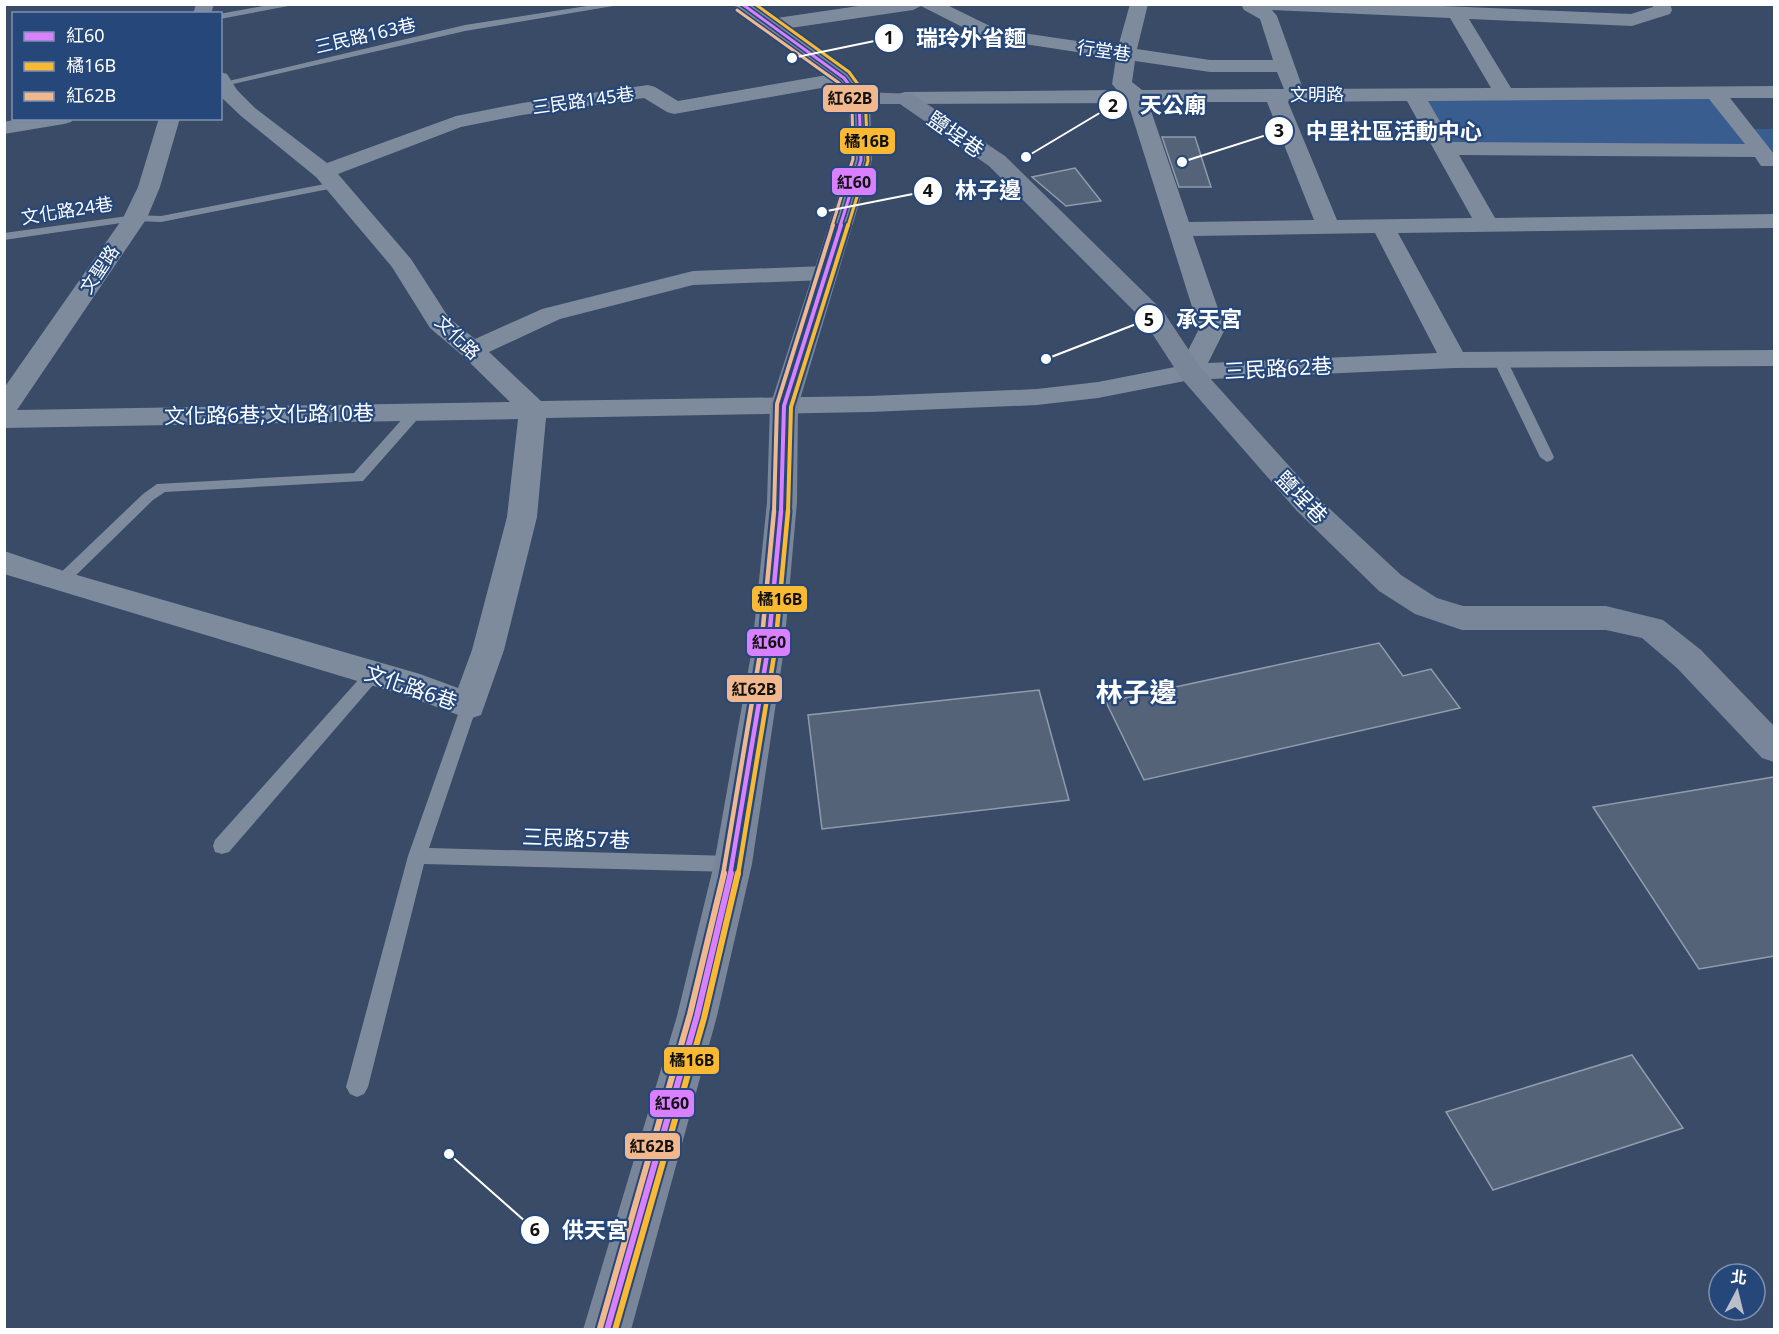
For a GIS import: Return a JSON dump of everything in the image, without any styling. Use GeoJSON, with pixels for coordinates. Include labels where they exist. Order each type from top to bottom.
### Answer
{"type":"FeatureCollection","features":[{"type":"Feature","properties":{"kind":"main road"},"geometry":{"type":"LineString","coordinates":[[607,1329],[697,1016],[734,864],[768,649],[782,502],[784,406],[861,160],[859,98],[844,78],[741,4]]}},
{"type":"Feature","properties":{"kind":"main road","name":"文明路"},"geometry":{"type":"LineString","coordinates":[[859,98],[905,98]]}},
{"type":"Feature","properties":{"kind":"main road","name":"鹽埕巷"},"geometry":{"type":"LineString","coordinates":[[905,98],[997,161],[1154,316],[1190,372],[1306,504],[1390,583],[1426,606],[1462,618],[1606,618],[1652,628],[1689,660],[1774,748]]}},
{"type":"Feature","properties":{"kind":"street"},"geometry":{"type":"LineString","coordinates":[[770,25],[913,4]]}},
{"type":"Feature","properties":{"kind":"street","name":"行堂巷"},"geometry":{"type":"LineString","coordinates":[[929,4],[991,34],[1210,66],[1285,66]]}},
{"type":"Feature","properties":{"kind":"street"},"geometry":{"type":"LineString","coordinates":[[1139,4],[1126,53],[1122,84],[1136,96],[1212,329],[1190,372]]}},
{"type":"Feature","properties":{"kind":"street"},"geometry":{"type":"LineString","coordinates":[[1250,5],[1632,20],[1654,10]]}},
{"type":"Feature","properties":{"kind":"street"},"geometry":{"type":"LineString","coordinates":[[1250,5],[1268,16],[1285,66],[1285,95],[1328,226]]}},
{"type":"Feature","properties":{"kind":"street"},"geometry":{"type":"LineString","coordinates":[[1456,14],[1504,93]]}},
{"type":"Feature","properties":{"kind":"street","name":"三民路145巷"},"geometry":{"type":"LineString","coordinates":[[330,179],[456,122],[522,109],[648,91],[674,108],[844,78]]}},
{"type":"Feature","properties":{"kind":"street","name":"文化路"},"geometry":{"type":"LineString","coordinates":[[222,81],[228,93],[248,112],[330,179],[402,264],[439,323],[472,350],[533,409]]}},
{"type":"Feature","properties":{"kind":"street"},"geometry":{"type":"LineString","coordinates":[[1714,92],[1774,169]]}},
{"type":"Feature","properties":{"kind":"street","name":"文明路"},"geometry":{"type":"LineString","coordinates":[[905,98],[1774,92]]}},
{"type":"Feature","properties":{"kind":"street"},"geometry":{"type":"LineString","coordinates":[[1414,94],[1488,225]]}},
{"type":"Feature","properties":{"kind":"street"},"geometry":{"type":"LineString","coordinates":[[4,128],[52,120]]}},
{"type":"Feature","properties":{"kind":"street","name":"文聖路"},"geometry":{"type":"LineString","coordinates":[[4,408],[135,218],[149,187],[169,120]]}},
{"type":"Feature","properties":{"kind":"street"},"geometry":{"type":"LineString","coordinates":[[1444,148],[1760,151]]}},
{"type":"Feature","properties":{"kind":"street"},"geometry":{"type":"LineString","coordinates":[[1178,229],[1774,221]]}},
{"type":"Feature","properties":{"kind":"street"},"geometry":{"type":"LineString","coordinates":[[1383,226],[1454,360]]}},
{"type":"Feature","properties":{"kind":"street"},"geometry":{"type":"LineString","coordinates":[[472,350],[551,314],[693,278],[825,273]]}},
{"type":"Feature","properties":{"kind":"street","name":"三民路62巷"},"geometry":{"type":"LineString","coordinates":[[784,406],[1037,397],[1098,390],[1190,372],[1454,360],[1774,358]]}},
{"type":"Feature","properties":{"kind":"street"},"geometry":{"type":"LineString","coordinates":[[533,409],[784,406]]}},
{"type":"Feature","properties":{"kind":"street","name":"文化路6巷;文化路10巷"},"geometry":{"type":"LineString","coordinates":[[4,419],[533,409]]}},
{"type":"Feature","properties":{"kind":"street","name":"文化路6巷"},"geometry":{"type":"LineString","coordinates":[[4,562],[60,581],[420,687],[469,706],[488,650],[522,517],[533,409]]}},
{"type":"Feature","properties":{"kind":"lane"},"geometry":{"type":"LineString","coordinates":[[222,16],[295,4]]}},
{"type":"Feature","properties":{"kind":"lane","name":"三民路163巷"},"geometry":{"type":"LineString","coordinates":[[222,81],[465,28],[621,4]]}},
{"type":"Feature","properties":{"kind":"lane","name":"文化路24巷"},"geometry":{"type":"LineString","coordinates":[[4,237],[135,218],[161,219],[330,179]]}},
{"type":"Feature","properties":{"kind":"lane"},"geometry":{"type":"LineString","coordinates":[[1500,360],[1547,457]]}},
{"type":"Feature","properties":{"kind":"lane"},"geometry":{"type":"LineString","coordinates":[[60,581],[148,497],[162,487],[358,478],[368,470],[418,411]]}},
{"type":"Feature","properties":{"kind":"lane"},"geometry":{"type":"LineString","coordinates":[[222,846],[374,673]]}},
{"type":"Feature","properties":{"kind":"lane"},"geometry":{"type":"LineString","coordinates":[[357,1087],[417,856],[469,706]]}},
{"type":"Feature","properties":{"kind":"lane","name":"三民路57巷"},"geometry":{"type":"LineString","coordinates":[[417,856],[734,864]]}},
{"type":"Feature","properties":{"kind":"shaded area"},"geometry":{"type":"Polygon","coordinates":[[[1714,92],[1743,129],[1774,129],[1774,151],[1445,148],[1414,94],[1714,92]]]}},
{"type":"Feature","properties":{"kind":"building"},"geometry":{"type":"Polygon","coordinates":[[[1162,137],[1195,137],[1211,187],[1179,187],[1162,137]]]}},
{"type":"Feature","properties":{"kind":"building"},"geometry":{"type":"Polygon","coordinates":[[[1075,168],[1101,201],[1066,206],[1032,177],[1075,168]]]}},
{"type":"Feature","properties":{"kind":"building"},"geometry":{"type":"Polygon","coordinates":[[[1379,643],[1403,676],[1431,669],[1460,708],[1144,780],[1106,702],[1379,643]]]}},
{"type":"Feature","properties":{"kind":"building"},"geometry":{"type":"Polygon","coordinates":[[[1039,690],[1069,800],[822,829],[808,715],[1039,690]]]}},
{"type":"Feature","properties":{"kind":"building"},"geometry":{"type":"Polygon","coordinates":[[[1774,777],[1774,956],[1699,969],[1593,807],[1774,777]]]}},
{"type":"Feature","properties":{"kind":"building"},"geometry":{"type":"Polygon","coordinates":[[[1632,1055],[1683,1128],[1493,1190],[1446,1112],[1632,1055]]]}},
{"type":"Feature","properties":{"kind":"transit line","name":"紅60"},"geometry":{"type":"LineString","coordinates":[[607,1330],[697,1016],[733,864],[768,649],[782,502],[784,406],[861,160],[859,98],[844,78],[742,4]]}},
{"type":"Feature","properties":{"kind":"transit line","name":"橘16B"},"geometry":{"type":"LineString","coordinates":[[615,1330],[704,1018],[740,866],[775,650],[789,503],[791,407],[868,161],[865,94],[849,72],[755,4]]}},
{"type":"Feature","properties":{"kind":"transit line","name":"紅62B"},"geometry":{"type":"LineString","coordinates":[[600,1328],[690,1014],[726,863],[761,648],[775,502],[777,404],[853,159],[852,101],[839,83],[737,10]]}},
{"type":"Feature","properties":{"kind":"place","name":"瑞玲外省麵"},"geometry":{"type":"Point","coordinates":[792,58]}},
{"type":"Feature","properties":{"kind":"place","name":"天公廟"},"geometry":{"type":"Point","coordinates":[1026,157]}},
{"type":"Feature","properties":{"kind":"place","name":"中里社區活動中心"},"geometry":{"type":"Point","coordinates":[1182,162]}},
{"type":"Feature","properties":{"kind":"place","name":"林子邊"},"geometry":{"type":"Point","coordinates":[822,212]}},
{"type":"Feature","properties":{"kind":"place","name":"承天宮"},"geometry":{"type":"Point","coordinates":[1046,359]}},
{"type":"Feature","properties":{"kind":"place","name":"供天宮"},"geometry":{"type":"Point","coordinates":[449,1154]}},
{"type":"Feature","properties":{"kind":"district","name":"林子邊"},"geometry":{"type":"Point","coordinates":[1136,691]}}]}
